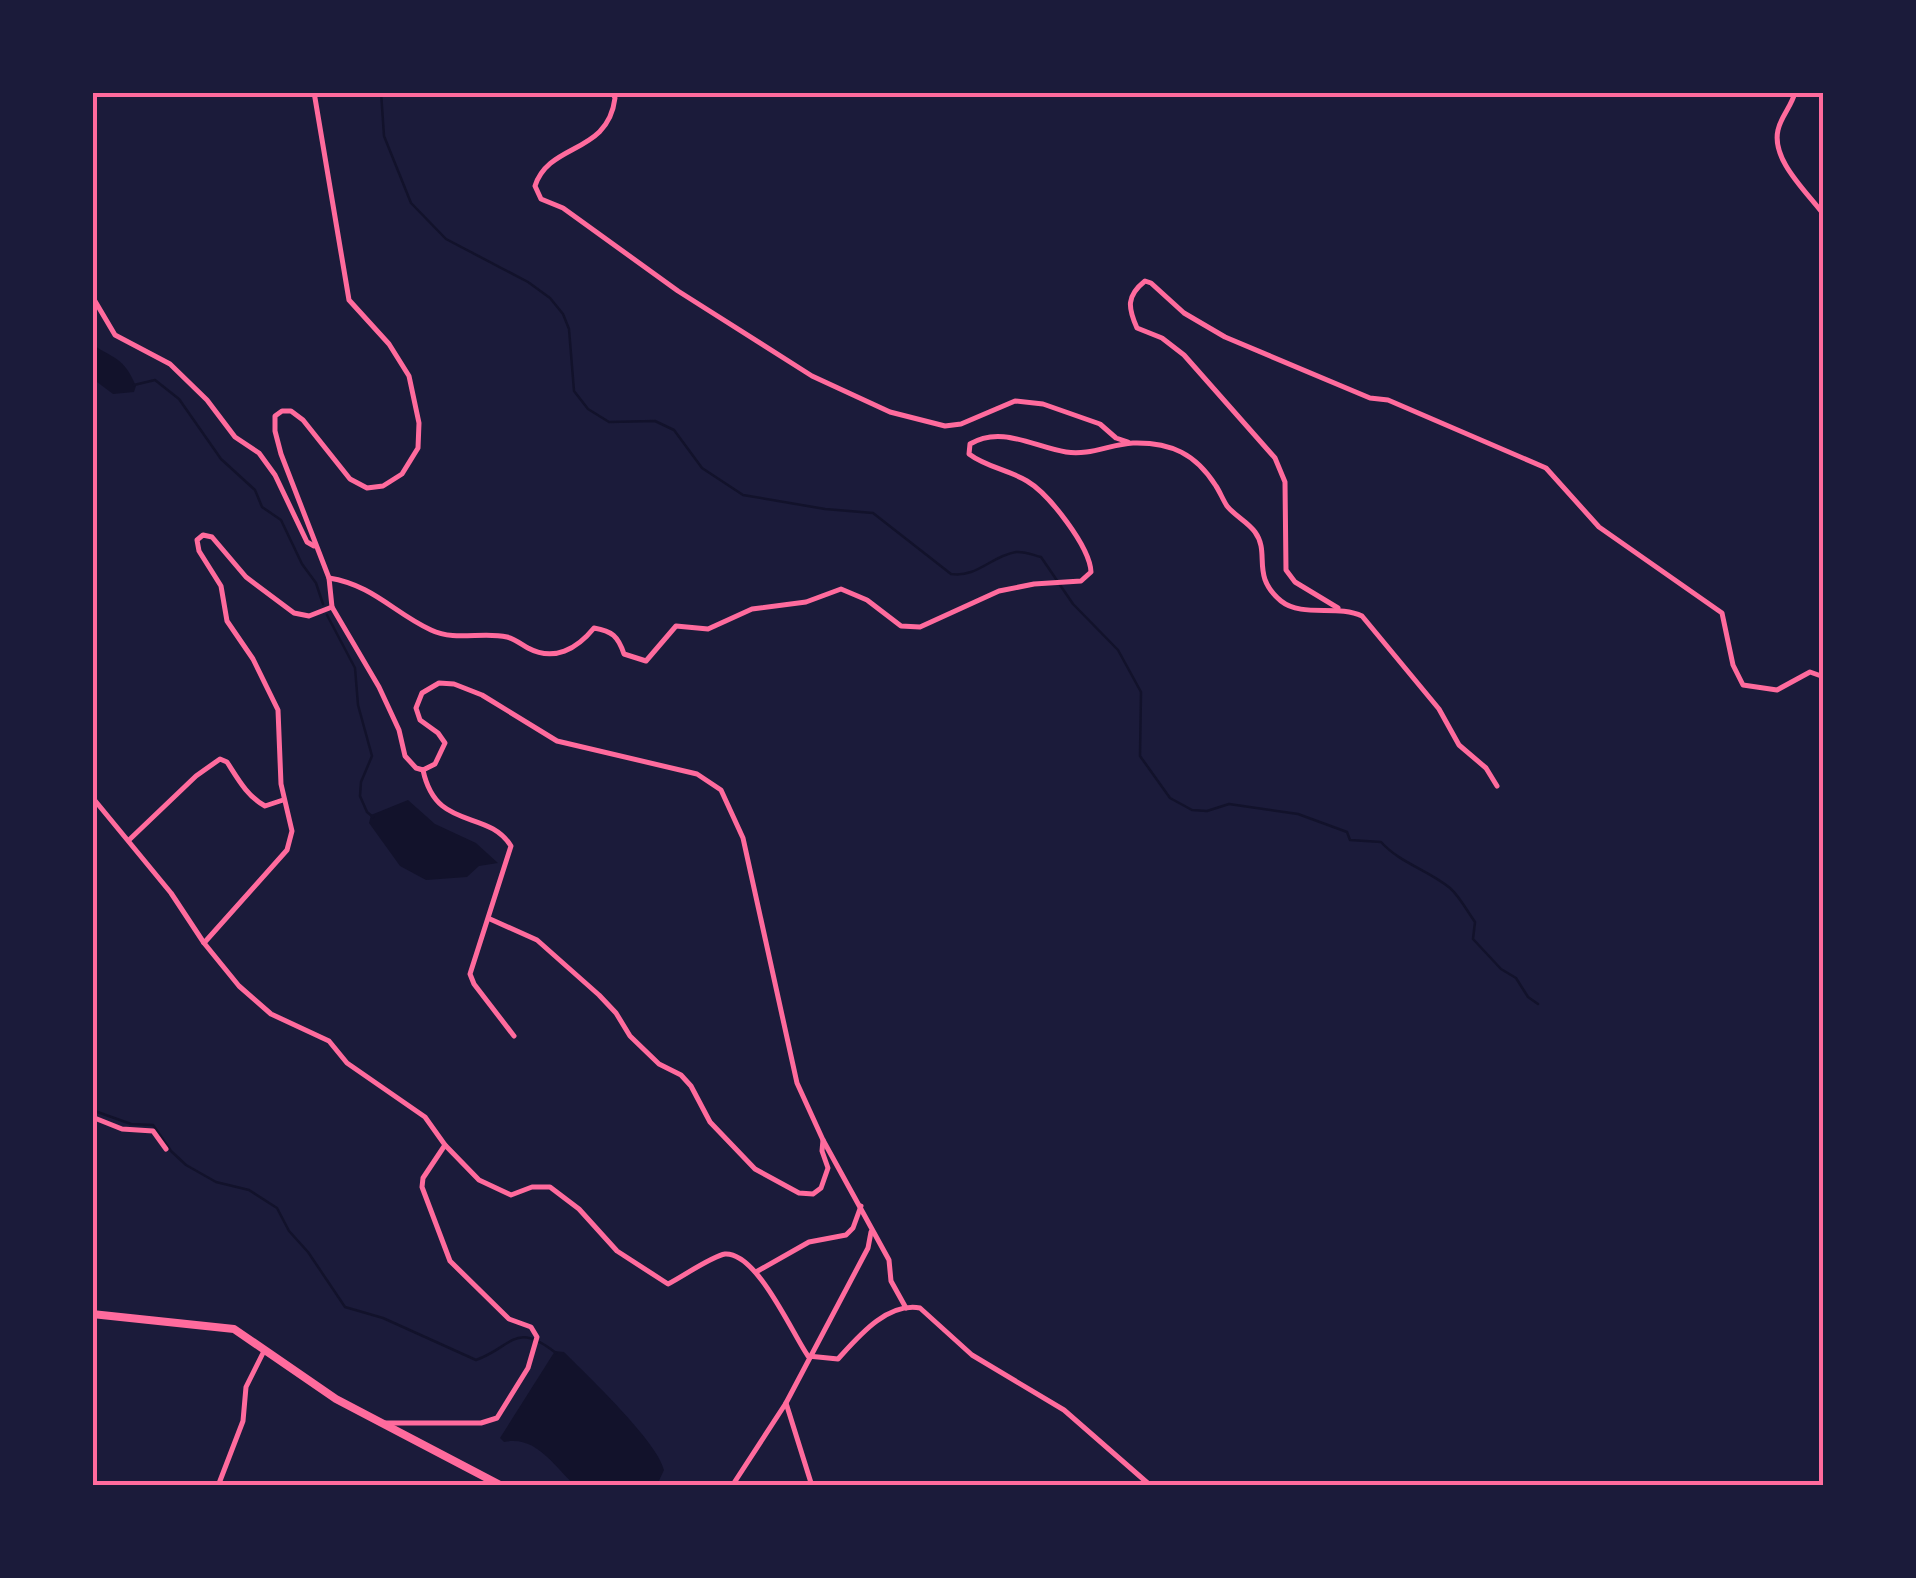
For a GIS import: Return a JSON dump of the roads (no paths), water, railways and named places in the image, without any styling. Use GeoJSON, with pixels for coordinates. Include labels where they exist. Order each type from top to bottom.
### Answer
{"type":"FeatureCollection","features":[{"type":"Feature","properties":{"kind":"main road"},"geometry":{"type":"LineString","coordinates":[[92,1314],[234,1330],[266,1348],[336,1399],[502,1486]]}},
{"type":"Feature","properties":{"kind":"street"},"geometry":{"type":"LineString","coordinates":[[314,92],[350,300],[400,359],[409,376],[419,423],[418,448],[402,474],[383,486],[367,488],[350,479],[291,410],[275,416],[274,431],[329,578],[332,607],[379,687],[406,756],[416,768],[424,770],[436,764],[445,743],[438,733],[424,725],[416,708],[422,693],[439,683],[454,684],[482,695],[557,741],[697,774],[721,790],[744,838],[797,1084],[889,1260],[891,1281],[906,1308]]}},
{"type":"Feature","properties":{"kind":"street"},"geometry":{"type":"LineString","coordinates":[[612,92],[616,98],[614,114],[606,128],[548,164],[539,174],[536,186],[541,199],[563,208],[678,292],[812,376],[890,412],[945,426],[961,424],[1014,400],[1043,404],[1100,424],[1116,438],[1177,448],[1192,457],[1227,506],[1256,532],[1264,580],[1285,604],[1362,616],[1439,709],[1459,745],[1486,768],[1497,786]]}},
{"type":"Feature","properties":{"kind":"street"},"geometry":{"type":"LineString","coordinates":[[1795,92],[1780,123],[1776,145],[1824,215]]}},
{"type":"Feature","properties":{"kind":"street"},"geometry":{"type":"LineString","coordinates":[[1340,610],[1294,582],[1286,570],[1285,482],[1275,458],[1184,355],[1162,338],[1137,328],[1129,310],[1130,297],[1145,281],[1151,282],[1184,313],[1225,337],[1370,398],[1388,400],[1546,468],[1599,526],[1722,613],[1732,665],[1743,685],[1777,690],[1810,672],[1824,677]]}},
{"type":"Feature","properties":{"kind":"street"},"geometry":{"type":"LineString","coordinates":[[92,296],[115,334],[170,364],[207,400],[235,438],[259,453],[275,475],[307,542],[317,548]]}},
{"type":"Feature","properties":{"kind":"street"},"geometry":{"type":"LineString","coordinates":[[329,578],[348,581],[387,600],[429,630],[449,636],[510,637],[543,654],[569,652],[594,628],[610,630],[619,639],[624,654],[646,661],[676,626],[708,629],[752,609],[806,602],[841,589],[866,600],[901,626],[920,626],[999,591],[1082,581],[1092,572],[1085,550],[1056,508],[1030,482],[969,454],[970,444],[979,438],[1018,438],[1066,452],[1088,452],[1131,443]]}},
{"type":"Feature","properties":{"kind":"street"},"geometry":{"type":"LineString","coordinates":[[204,944],[291,844],[292,831],[283,800],[278,710],[253,658],[227,622],[221,586],[197,540],[203,535],[212,538],[246,577],[294,613],[309,616],[332,607]]}},
{"type":"Feature","properties":{"kind":"street"},"geometry":{"type":"LineString","coordinates":[[129,840],[196,776],[220,759],[227,762],[256,801],[265,806],[283,800]]}},
{"type":"Feature","properties":{"kind":"street"},"geometry":{"type":"LineString","coordinates":[[424,770],[426,786],[448,814],[488,827],[511,846],[470,974],[514,1036]]}},
{"type":"Feature","properties":{"kind":"street"},"geometry":{"type":"LineString","coordinates":[[92,797],[171,893],[204,944],[239,986],[271,1014],[328,1041],[347,1063],[424,1117],[479,1180],[510,1195],[532,1186],[550,1187],[579,1209],[617,1251],[668,1284],[724,1254],[735,1257],[772,1290],[789,1328],[808,1356]]}},
{"type":"Feature","properties":{"kind":"street"},"geometry":{"type":"LineString","coordinates":[[490,919],[537,940],[599,995],[630,1036],[691,1086],[710,1122],[755,1170],[799,1193],[813,1194],[821,1188],[828,1168],[823,1140]]}},
{"type":"Feature","properties":{"kind":"street"},"geometry":{"type":"LineString","coordinates":[[92,1116],[122,1129],[152,1131],[166,1149]]}},
{"type":"Feature","properties":{"kind":"street"},"geometry":{"type":"LineString","coordinates":[[382,1424],[482,1423],[497,1418],[528,1368],[537,1340],[532,1327],[509,1319],[450,1261],[422,1187],[423,1178],[445,1144]]}},
{"type":"Feature","properties":{"kind":"street"},"geometry":{"type":"LineString","coordinates":[[756,1272],[809,1242],[846,1235],[853,1228],[861,1206]]}},
{"type":"Feature","properties":{"kind":"street"},"geometry":{"type":"LineString","coordinates":[[732,1486],[786,1403],[868,1248],[871,1230]]}},
{"type":"Feature","properties":{"kind":"street"},"geometry":{"type":"LineString","coordinates":[[808,1356],[838,1359],[866,1329],[906,1308],[920,1308],[972,1356],[1064,1410],[1151,1486]]}},
{"type":"Feature","properties":{"kind":"street"},"geometry":{"type":"LineString","coordinates":[[218,1486],[244,1421],[246,1387],[266,1348]]}},
{"type":"Feature","properties":{"kind":"street"},"geometry":{"type":"LineString","coordinates":[[786,1403],[812,1486]]}},
{"type":"Feature","properties":{"kind":"waterway"},"geometry":{"type":"LineString","coordinates":[[381,92],[384,136],[411,203],[446,239],[528,282],[550,298],[569,329],[574,391],[588,409],[609,422],[655,421],[674,430],[702,468],[743,495],[873,513],[951,574],[969,573],[1016,552],[1041,557],[1073,604],[1118,650],[1141,692],[1140,756],[1170,798],[1192,810],[1207,811],[1229,804],[1298,814],[1347,832],[1350,840],[1381,842],[1454,892],[1475,922],[1473,939],[1538,1004]]}},
{"type":"Feature","properties":{"kind":"waterway"},"geometry":{"type":"LineString","coordinates":[[134,385],[155,380],[179,399],[221,459],[255,490],[262,507],[281,520],[302,564],[316,583],[323,604]]}},
{"type":"Feature","properties":{"kind":"waterway"},"geometry":{"type":"LineString","coordinates":[[327,615],[355,668],[358,705],[372,756],[361,782],[360,796],[373,817]]}},
{"type":"Feature","properties":{"kind":"waterway"},"geometry":{"type":"LineString","coordinates":[[92,1110],[131,1124],[153,1125],[186,1165],[216,1182],[249,1190],[277,1208],[289,1231],[345,1307],[383,1318],[476,1360],[522,1337],[542,1343],[556,1353]]}}]}
